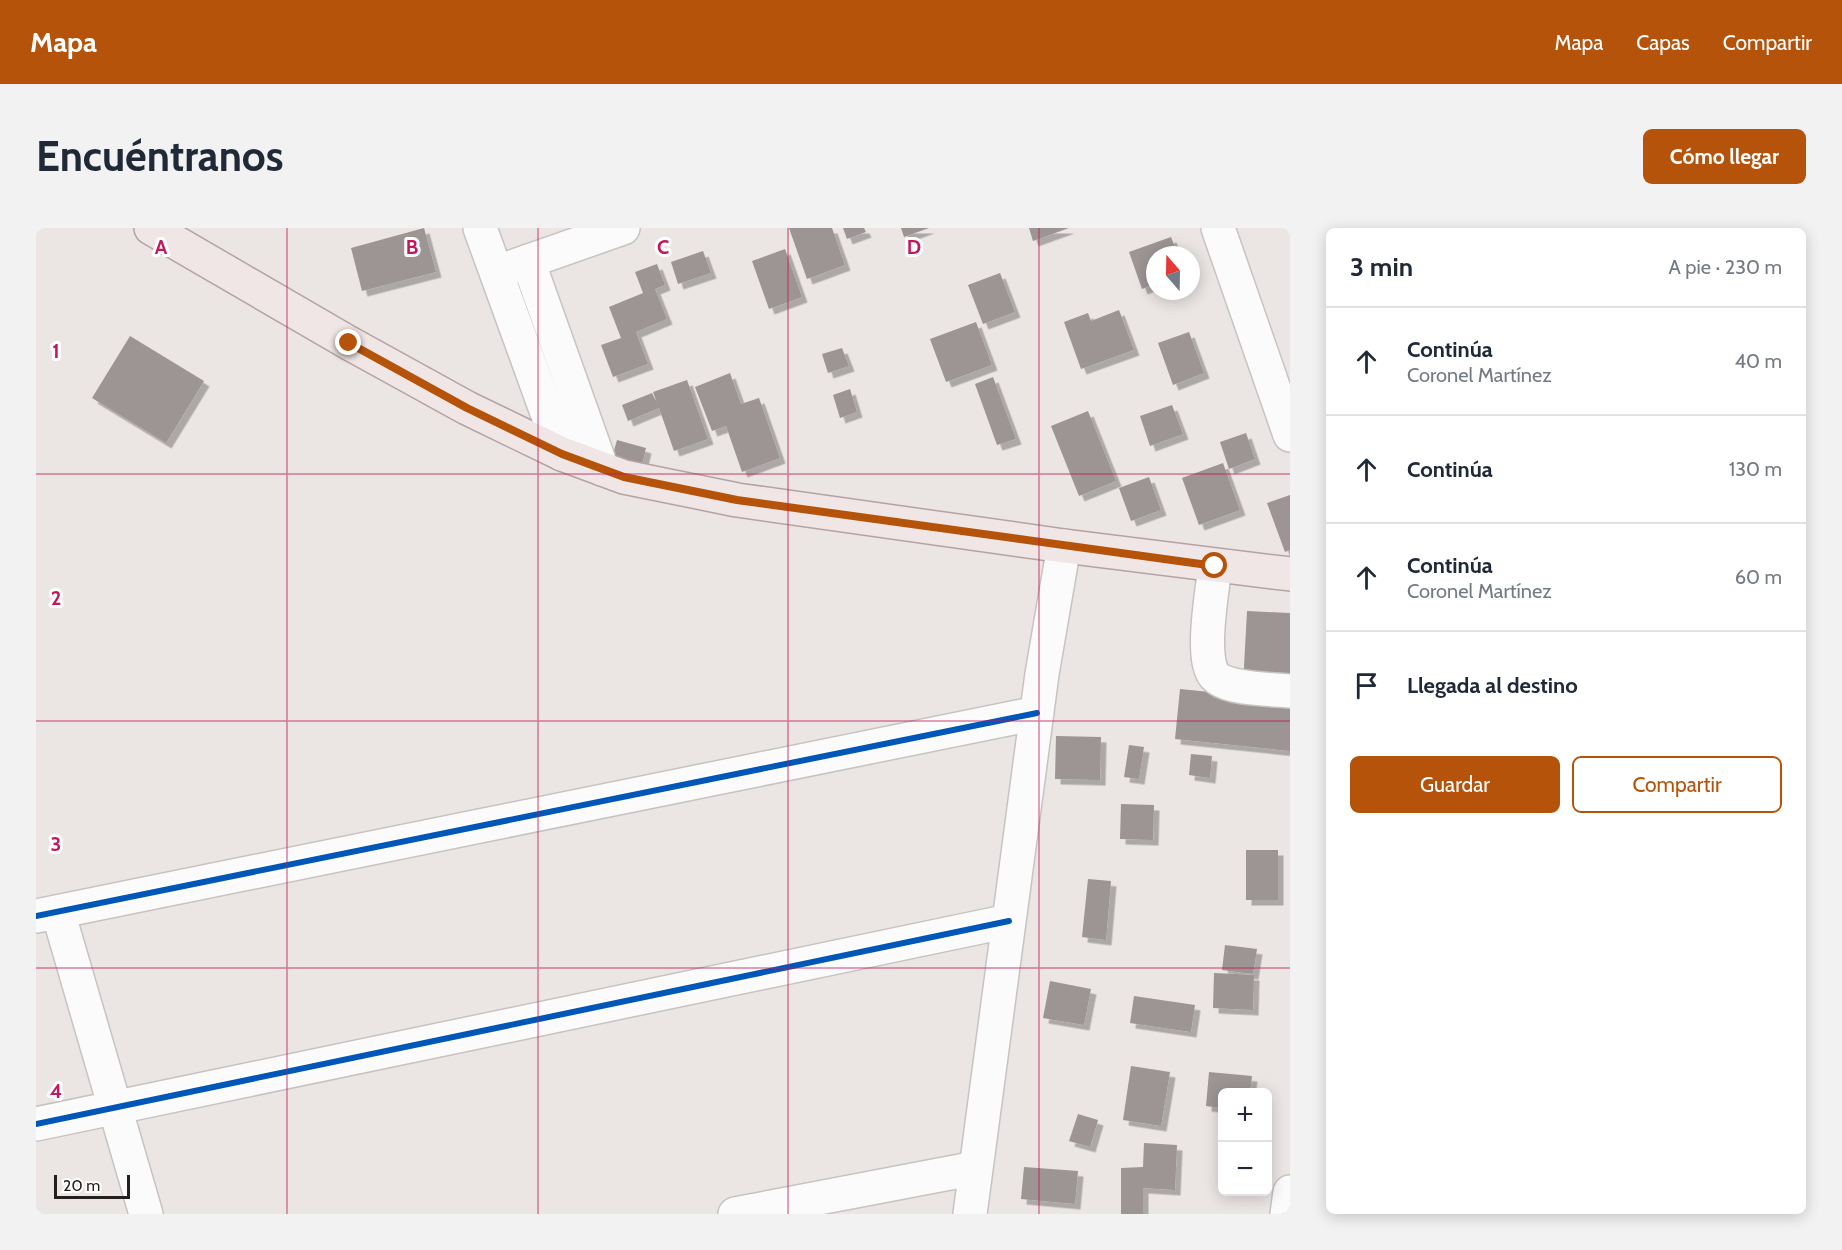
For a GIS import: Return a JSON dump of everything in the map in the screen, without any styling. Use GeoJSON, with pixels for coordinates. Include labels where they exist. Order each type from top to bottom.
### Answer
{"type":"FeatureCollection","features":[{"type":"Feature","properties":{"kind":"main road"},"geometry":{"type":"LineString","coordinates":[[151,228],[181,237],[349,343],[438,392],[562,454],[624,477],[737,500],[1064,546],[1290,574]]}},
{"type":"Feature","properties":{"kind":"street"},"geometry":{"type":"LineString","coordinates":[[480,228],[562,454]]}},
{"type":"Feature","properties":{"kind":"street"},"geometry":{"type":"LineString","coordinates":[[496,272],[623,228]]}},
{"type":"Feature","properties":{"kind":"street"},"geometry":{"type":"LineString","coordinates":[[1218,228],[1290,435]]}},
{"type":"Feature","properties":{"kind":"street"},"geometry":{"type":"LineString","coordinates":[[528,261],[602,469]]}},
{"type":"Feature","properties":{"kind":"street"},"geometry":{"type":"LineString","coordinates":[[970,1214],[1037,713],[1064,546]]}},
{"type":"Feature","properties":{"kind":"street"},"geometry":{"type":"LineString","coordinates":[[1215,566],[1207,649],[1213,674],[1225,682],[1240,686],[1290,692]]}},
{"type":"Feature","properties":{"kind":"street"},"geometry":{"type":"LineString","coordinates":[[146,1214],[116,1108],[47,914],[1037,713]]}},
{"type":"Feature","properties":{"kind":"street"},"geometry":{"type":"LineString","coordinates":[[36,1124],[1009,921]]}},
{"type":"Feature","properties":{"kind":"street"},"geometry":{"type":"LineString","coordinates":[[735,1214],[976,1167]]}},
{"type":"Feature","properties":{"kind":"street"},"geometry":{"type":"LineString","coordinates":[[1287,1214],[1290,1192]]}},
{"type":"Feature","properties":{"kind":"building"},"geometry":{"type":"Polygon","coordinates":[[[424,228],[436,272],[362,291],[351,248],[424,228]]]}},
{"type":"Feature","properties":{"kind":"building"},"geometry":{"type":"Polygon","coordinates":[[[789,228],[832,228],[845,265],[807,279],[789,228]]]}},
{"type":"Feature","properties":{"kind":"building"},"geometry":{"type":"Polygon","coordinates":[[[843,228],[864,228],[866,232],[847,239],[843,228]]]}},
{"type":"Feature","properties":{"kind":"building"},"geometry":{"type":"Polygon","coordinates":[[[901,228],[929,228],[904,237],[901,228]]]}},
{"type":"Feature","properties":{"kind":"building"},"geometry":{"type":"Polygon","coordinates":[[[1029,228],[1069,228],[1033,241],[1029,228]]]}},
{"type":"Feature","properties":{"kind":"building"},"geometry":{"type":"Polygon","coordinates":[[[1171,237],[1174,246],[1146,246],[1146,287],[1142,289],[1129,252],[1171,237]]]}},
{"type":"Feature","properties":{"kind":"building"},"geometry":{"type":"Polygon","coordinates":[[[785,249],[802,297],[769,309],[752,261],[785,249]]]}},
{"type":"Feature","properties":{"kind":"building"},"geometry":{"type":"Polygon","coordinates":[[[703,251],[711,273],[678,284],[671,262],[703,251]]]}},
{"type":"Feature","properties":{"kind":"building"},"geometry":{"type":"Polygon","coordinates":[[[657,264],[665,285],[655,289],[667,319],[636,332],[648,364],[613,377],[601,345],[621,338],[609,307],[643,293],[635,272],[657,264]]]}},
{"type":"Feature","properties":{"kind":"building"},"geometry":{"type":"Polygon","coordinates":[[[1000,273],[1015,312],[983,324],[968,285],[1000,273]]]}},
{"type":"Feature","properties":{"kind":"building"},"geometry":{"type":"Polygon","coordinates":[[[1119,310],[1134,350],[1081,369],[1064,322],[1088,313],[1091,321],[1119,310]]]}},
{"type":"Feature","properties":{"kind":"building"},"geometry":{"type":"Polygon","coordinates":[[[976,322],[992,365],[946,382],[930,339],[976,322]]]}},
{"type":"Feature","properties":{"kind":"building"},"geometry":{"type":"Polygon","coordinates":[[[1189,332],[1204,373],[1173,385],[1158,343],[1189,332]]]}},
{"type":"Feature","properties":{"kind":"building"},"geometry":{"type":"Polygon","coordinates":[[[130,336],[204,381],[166,443],[92,398],[130,336]]]}},
{"type":"Feature","properties":{"kind":"building"},"geometry":{"type":"Polygon","coordinates":[[[842,348],[849,366],[828,373],[822,354],[842,348]]]}},
{"type":"Feature","properties":{"kind":"building"},"geometry":{"type":"Polygon","coordinates":[[[730,373],[741,404],[759,398],[780,458],[742,472],[726,426],[712,431],[695,387],[730,373]]]}},
{"type":"Feature","properties":{"kind":"building"},"geometry":{"type":"Polygon","coordinates":[[[993,377],[1016,439],[997,445],[975,384],[993,377]]]}},
{"type":"Feature","properties":{"kind":"building"},"geometry":{"type":"Polygon","coordinates":[[[687,380],[708,439],[674,451],[659,408],[628,421],[622,405],[652,393],[657,403],[653,392],[687,380]]]}},
{"type":"Feature","properties":{"kind":"building"},"geometry":{"type":"Polygon","coordinates":[[[850,389],[857,412],[840,418],[833,395],[850,389]]]}},
{"type":"Feature","properties":{"kind":"building"},"geometry":{"type":"Polygon","coordinates":[[[1172,405],[1183,434],[1150,446],[1140,416],[1172,405]]]}},
{"type":"Feature","properties":{"kind":"building"},"geometry":{"type":"Polygon","coordinates":[[[1088,411],[1116,481],[1079,496],[1051,426],[1088,411]]]}},
{"type":"Feature","properties":{"kind":"building"},"geometry":{"type":"Polygon","coordinates":[[[1246,433],[1255,459],[1229,469],[1220,442],[1246,433]]]}},
{"type":"Feature","properties":{"kind":"building"},"geometry":{"type":"Polygon","coordinates":[[[617,440],[646,448],[641,469],[611,461],[617,440]]]}},
{"type":"Feature","properties":{"kind":"building"},"geometry":{"type":"Polygon","coordinates":[[[1223,463],[1240,510],[1199,525],[1182,478],[1223,463]]]}},
{"type":"Feature","properties":{"kind":"building"},"geometry":{"type":"Polygon","coordinates":[[[1149,477],[1161,510],[1131,521],[1119,488],[1149,477]]]}},
{"type":"Feature","properties":{"kind":"building"},"geometry":{"type":"Polygon","coordinates":[[[1290,495],[1290,550],[1285,552],[1267,503],[1290,495]]]}},
{"type":"Feature","properties":{"kind":"building"},"geometry":{"type":"Polygon","coordinates":[[[1247,611],[1290,613],[1290,687],[1243,685],[1247,611]]]}},
{"type":"Feature","properties":{"kind":"building"},"geometry":{"type":"Polygon","coordinates":[[[1180,689],[1290,700],[1290,751],[1175,739],[1180,689]]]}},
{"type":"Feature","properties":{"kind":"building"},"geometry":{"type":"Polygon","coordinates":[[[1056,736],[1101,737],[1100,780],[1055,779],[1056,736]]]}},
{"type":"Feature","properties":{"kind":"building"},"geometry":{"type":"Polygon","coordinates":[[[1129,745],[1144,747],[1139,779],[1124,777],[1129,745]]]}},
{"type":"Feature","properties":{"kind":"building"},"geometry":{"type":"Polygon","coordinates":[[[1191,754],[1212,756],[1210,778],[1189,775],[1191,754]]]}},
{"type":"Feature","properties":{"kind":"building"},"geometry":{"type":"Polygon","coordinates":[[[1121,804],[1154,805],[1153,840],[1120,839],[1121,804]]]}},
{"type":"Feature","properties":{"kind":"building"},"geometry":{"type":"Polygon","coordinates":[[[1246,850],[1278,850],[1278,900],[1246,900],[1246,850]]]}},
{"type":"Feature","properties":{"kind":"building"},"geometry":{"type":"Polygon","coordinates":[[[1088,879],[1111,881],[1106,940],[1082,937],[1088,879]]]}},
{"type":"Feature","properties":{"kind":"building"},"geometry":{"type":"Polygon","coordinates":[[[1225,945],[1257,949],[1253,974],[1222,970],[1225,945]]]}},
{"type":"Feature","properties":{"kind":"building"},"geometry":{"type":"Polygon","coordinates":[[[1214,973],[1254,975],[1253,1010],[1213,1008],[1214,973]]]}},
{"type":"Feature","properties":{"kind":"building"},"geometry":{"type":"Polygon","coordinates":[[[1050,981],[1091,989],[1084,1025],[1043,1018],[1050,981]]]}},
{"type":"Feature","properties":{"kind":"building"},"geometry":{"type":"Polygon","coordinates":[[[1134,996],[1195,1005],[1191,1032],[1130,1023],[1134,996]]]}},
{"type":"Feature","properties":{"kind":"building"},"geometry":{"type":"Polygon","coordinates":[[[1131,1066],[1170,1072],[1161,1126],[1123,1120],[1131,1066]]]}},
{"type":"Feature","properties":{"kind":"building"},"geometry":{"type":"Polygon","coordinates":[[[1209,1072],[1252,1076],[1250,1088],[1218,1088],[1218,1108],[1206,1106],[1209,1072]]]}},
{"type":"Feature","properties":{"kind":"building"},"geometry":{"type":"Polygon","coordinates":[[[1078,1114],[1098,1120],[1090,1147],[1069,1141],[1078,1114]]]}},
{"type":"Feature","properties":{"kind":"building"},"geometry":{"type":"Polygon","coordinates":[[[1144,1143],[1177,1145],[1175,1190],[1143,1188],[1143,1214],[1121,1214],[1121,1168],[1143,1167],[1144,1143]]]}},
{"type":"Feature","properties":{"kind":"building"},"geometry":{"type":"Polygon","coordinates":[[[1024,1167],[1078,1171],[1075,1204],[1021,1199],[1024,1167]]]}},
{"type":"Feature","properties":{"kind":"cycle path"},"geometry":{"type":"LineString","coordinates":[[36,916],[1037,713]]}},
{"type":"Feature","properties":{"kind":"cycle path"},"geometry":{"type":"LineString","coordinates":[[36,1124],[1009,921]]}},
{"type":"Feature","properties":{"kind":"route"},"geometry":{"type":"LineString","coordinates":[[349,343],[467,408],[562,454],[624,477],[737,500],[1215,566]]}}]}
